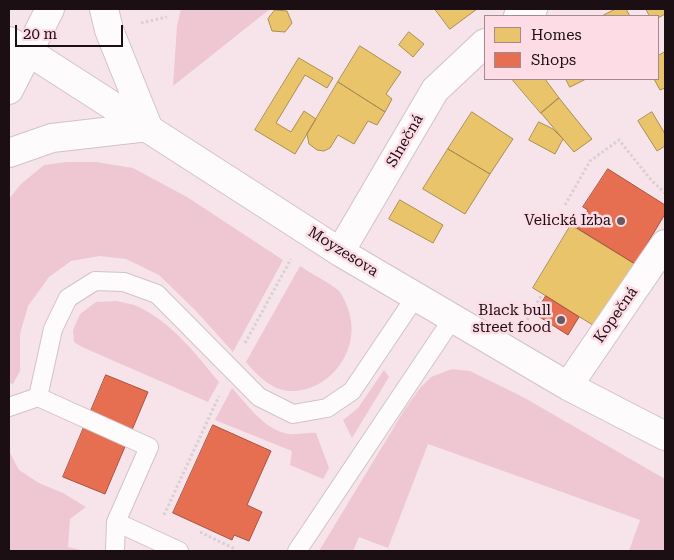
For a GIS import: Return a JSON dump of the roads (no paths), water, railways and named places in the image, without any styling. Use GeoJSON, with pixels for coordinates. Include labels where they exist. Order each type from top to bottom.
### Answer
{"type":"FeatureCollection","features":[{"type":"Feature","properties":{"kind":"street"},"geometry":{"type":"LineString","coordinates":[[9,90],[19,46],[50,9]]}},
{"type":"Feature","properties":{"kind":"street"},"geometry":{"type":"LineString","coordinates":[[9,153],[52,138],[148,127],[109,30],[104,9]]}},
{"type":"Feature","properties":{"kind":"street"},"geometry":{"type":"LineString","coordinates":[[520,15],[533,9]]}},
{"type":"Feature","properties":{"kind":"street","name":"Slnečná"},"geometry":{"type":"LineString","coordinates":[[340,252],[435,90],[484,44]]}},
{"type":"Feature","properties":{"kind":"street","name":"Moyzesova"},"geometry":{"type":"LineString","coordinates":[[19,46],[148,127],[340,252],[568,386],[665,436]]}},
{"type":"Feature","properties":{"kind":"street","name":"Kopečná"},"geometry":{"type":"LineString","coordinates":[[568,386],[665,244]]}},
{"type":"Feature","properties":{"kind":"lane"},"geometry":{"type":"LineString","coordinates":[[38,398],[53,328],[68,298],[95,281],[124,282],[157,294],[258,397],[292,414],[327,408],[352,391],[416,296]]}},
{"type":"Feature","properties":{"kind":"lane"},"geometry":{"type":"LineString","coordinates":[[297,551],[453,318]]}},
{"type":"Feature","properties":{"kind":"lane"},"geometry":{"type":"LineString","coordinates":[[9,407],[38,398],[149,447],[116,522],[115,551]]}},
{"type":"Feature","properties":{"kind":"lane"},"geometry":{"type":"LineString","coordinates":[[116,522],[179,551]]}},
{"type":"Feature","properties":{"kind":"place","name":"Velická Izba"},"geometry":{"type":"Point","coordinates":[621,221]}},
{"type":"Feature","properties":{"kind":"place","name":"Black bull street food"},"geometry":{"type":"Point","coordinates":[561,320]}}]}
